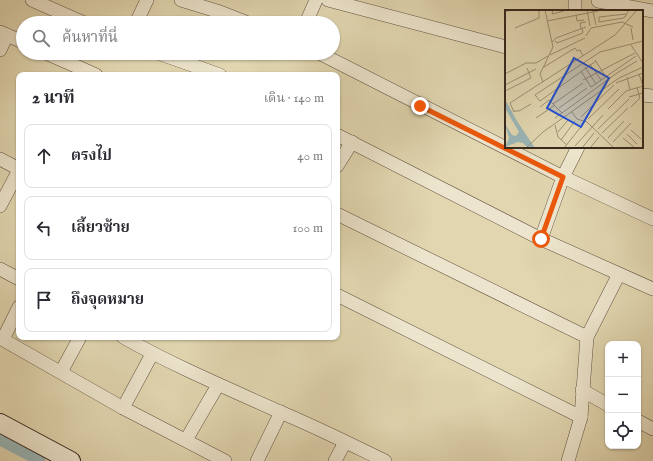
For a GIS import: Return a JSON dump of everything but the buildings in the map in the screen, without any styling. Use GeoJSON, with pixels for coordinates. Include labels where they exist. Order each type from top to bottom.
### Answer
{"type":"FeatureCollection","features":[{"type":"Feature","properties":{"kind":"street"},"geometry":{"type":"LineString","coordinates":[[32,0],[68,16]]}},
{"type":"Feature","properties":{"kind":"street"},"geometry":{"type":"LineString","coordinates":[[139,16],[147,0]]}},
{"type":"Feature","properties":{"kind":"street"},"geometry":{"type":"LineString","coordinates":[[181,0],[230,16]]}},
{"type":"Feature","properties":{"kind":"street"},"geometry":{"type":"LineString","coordinates":[[309,16],[316,0]]}},
{"type":"Feature","properties":{"kind":"street"},"geometry":{"type":"LineString","coordinates":[[328,0],[505,47]]}},
{"type":"Feature","properties":{"kind":"street"},"geometry":{"type":"LineString","coordinates":[[598,1],[653,11]]}},
{"type":"Feature","properties":{"kind":"street"},"geometry":{"type":"LineString","coordinates":[[0,50],[4,33],[16,39]]}},
{"type":"Feature","properties":{"kind":"street"},"geometry":{"type":"LineString","coordinates":[[56,60],[71,70],[81,72]]}},
{"type":"Feature","properties":{"kind":"street"},"geometry":{"type":"LineString","coordinates":[[178,60],[212,72]]}},
{"type":"Feature","properties":{"kind":"street"},"geometry":{"type":"LineString","coordinates":[[333,60],[505,148]]}},
{"type":"Feature","properties":{"kind":"street"},"geometry":{"type":"LineString","coordinates":[[643,95],[653,96]]}},
{"type":"Feature","properties":{"kind":"street"},"geometry":{"type":"LineString","coordinates":[[340,136],[541,239],[653,289]]}},
{"type":"Feature","properties":{"kind":"street"},"geometry":{"type":"LineString","coordinates":[[340,161],[352,142]]}},
{"type":"Feature","properties":{"kind":"street"},"geometry":{"type":"LineString","coordinates":[[506,148],[563,177],[653,219]]}},
{"type":"Feature","properties":{"kind":"street"},"geometry":{"type":"LineString","coordinates":[[541,239],[563,177],[578,148]]}},
{"type":"Feature","properties":{"kind":"street"},"geometry":{"type":"LineString","coordinates":[[0,159],[16,167]]}},
{"type":"Feature","properties":{"kind":"street"},"geometry":{"type":"LineString","coordinates":[[0,206],[16,175]]}},
{"type":"Feature","properties":{"kind":"street"},"geometry":{"type":"LineString","coordinates":[[340,215],[587,337]]}},
{"type":"Feature","properties":{"kind":"street"},"geometry":{"type":"LineString","coordinates":[[0,269],[16,277]]}},
{"type":"Feature","properties":{"kind":"street"},"geometry":{"type":"LineString","coordinates":[[568,461],[581,417],[587,337],[619,274]]}},
{"type":"Feature","properties":{"kind":"street"},"geometry":{"type":"LineString","coordinates":[[340,296],[581,417]]}},
{"type":"Feature","properties":{"kind":"street"},"geometry":{"type":"LineString","coordinates":[[16,312],[2,338],[123,408],[225,461]]}},
{"type":"Feature","properties":{"kind":"street"},"geometry":{"type":"LineString","coordinates":[[61,372],[78,340]]}},
{"type":"Feature","properties":{"kind":"street"},"geometry":{"type":"LineString","coordinates":[[129,340],[152,354],[218,385],[282,412],[385,461]]}},
{"type":"Feature","properties":{"kind":"street"},"geometry":{"type":"LineString","coordinates":[[123,408],[152,354]]}},
{"type":"Feature","properties":{"kind":"street"},"geometry":{"type":"LineString","coordinates":[[186,440],[218,385]]}},
{"type":"Feature","properties":{"kind":"street"},"geometry":{"type":"LineString","coordinates":[[582,390],[605,403]]}},
{"type":"Feature","properties":{"kind":"street"},"geometry":{"type":"LineString","coordinates":[[257,461],[282,412]]}},
{"type":"Feature","properties":{"kind":"street"},"geometry":{"type":"LineString","coordinates":[[0,423],[71,461]]}},
{"type":"Feature","properties":{"kind":"street"},"geometry":{"type":"LineString","coordinates":[[641,423],[653,429]]}},
{"type":"Feature","properties":{"kind":"street"},"geometry":{"type":"LineString","coordinates":[[335,461],[345,442]]}},
{"type":"Feature","properties":{"kind":"waterway"},"geometry":{"type":"LineString","coordinates":[[0,440],[40,461]]}},
{"type":"Feature","properties":{"kind":"route"},"geometry":{"type":"LineString","coordinates":[[420,106],[563,177],[541,239]]}}]}
